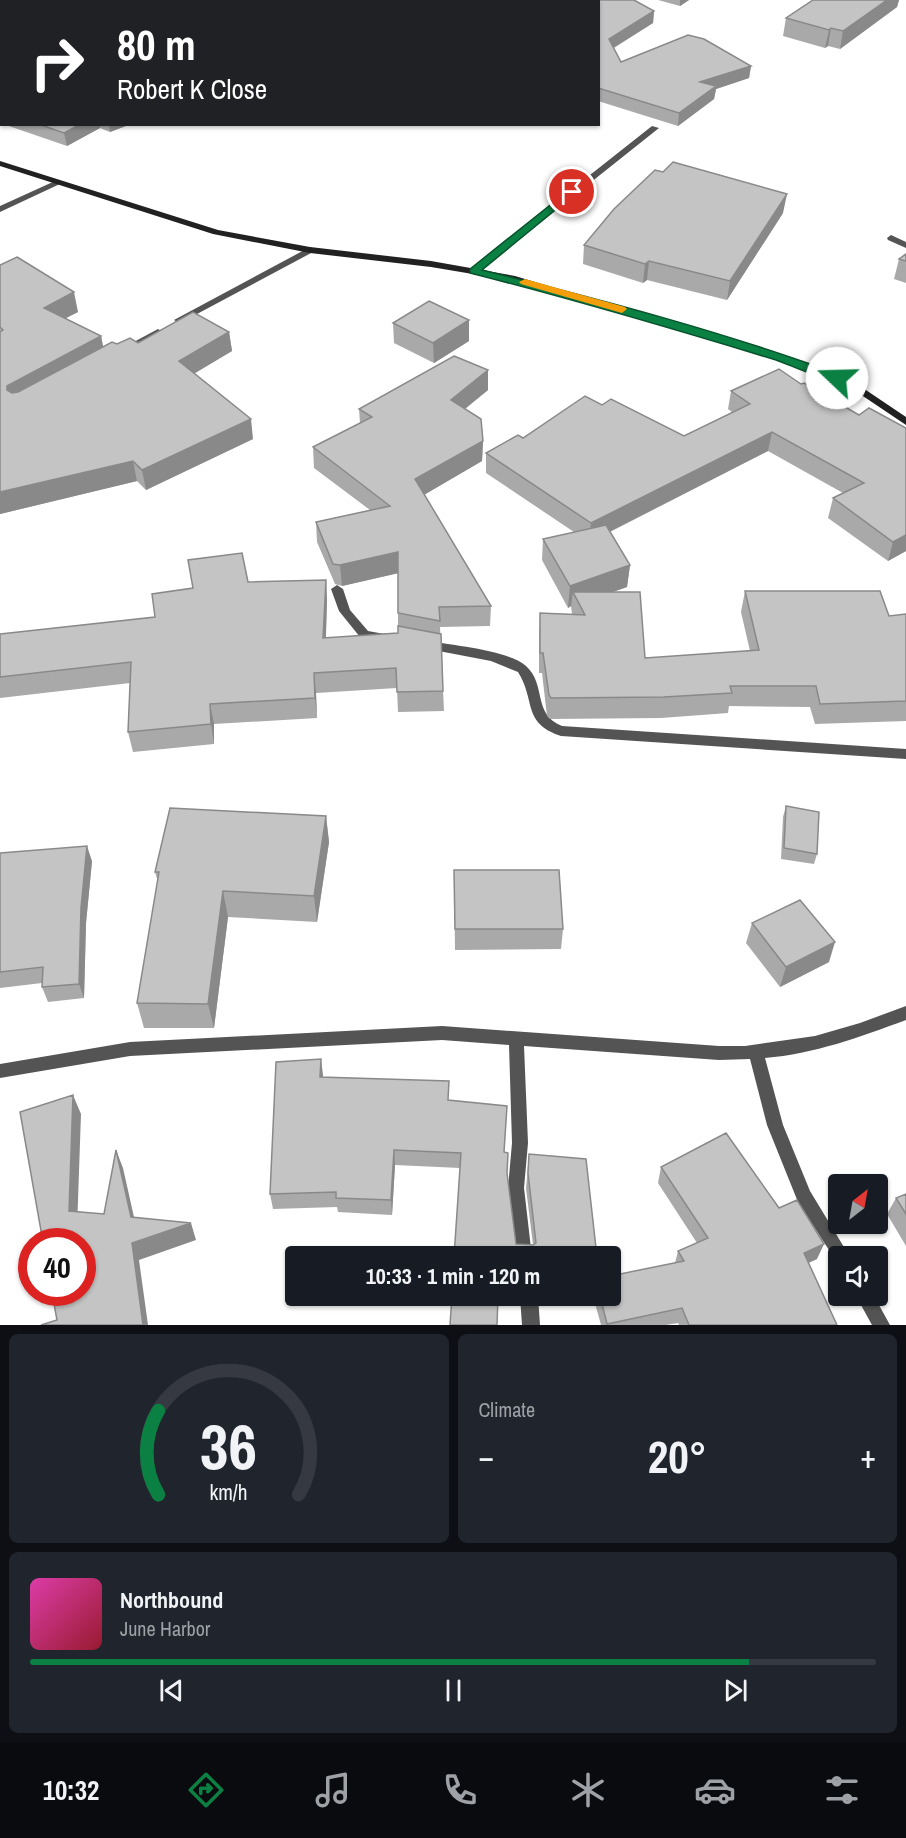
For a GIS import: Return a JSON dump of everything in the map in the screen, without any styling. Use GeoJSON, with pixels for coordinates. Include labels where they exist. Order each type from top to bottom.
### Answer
{"type":"FeatureCollection","features":[{"type":"Feature","properties":{"kind":"street"},"geometry":{"type":"LineString","coordinates":[[474,271],[655,128]]}},
{"type":"Feature","properties":{"kind":"street"},"geometry":{"type":"LineString","coordinates":[[0,163],[216,232],[310,250],[474,271],[593,301],[823,371],[852,384],[906,422]]}},
{"type":"Feature","properties":{"kind":"street"},"geometry":{"type":"LineString","coordinates":[[0,209],[58,183]]}},
{"type":"Feature","properties":{"kind":"street"},"geometry":{"type":"LineString","coordinates":[[891,238],[906,244]]}},
{"type":"Feature","properties":{"kind":"street"},"geometry":{"type":"LineString","coordinates":[[174,323],[310,250]]}},
{"type":"Feature","properties":{"kind":"street"},"geometry":{"type":"LineString","coordinates":[[111,357],[164,329]]}},
{"type":"Feature","properties":{"kind":"street"},"geometry":{"type":"LineString","coordinates":[[337,589],[345,611],[364,634],[488,656],[522,669],[537,694],[539,718],[546,726],[561,731],[906,754]]}},
{"type":"Feature","properties":{"kind":"street"},"geometry":{"type":"LineString","coordinates":[[0,1071],[130,1049],[442,1033],[756,1054],[803,1047],[906,1013]]}},
{"type":"Feature","properties":{"kind":"street"},"geometry":{"type":"LineString","coordinates":[[516,1037],[520,1143],[516,1188],[523,1246]]}},
{"type":"Feature","properties":{"kind":"street"},"geometry":{"type":"LineString","coordinates":[[756,1054],[775,1125],[804,1196],[835,1246]]}},
{"type":"Feature","properties":{"kind":"street"},"geometry":{"type":"LineString","coordinates":[[530,1306],[531,1325]]}},
{"type":"Feature","properties":{"kind":"street"},"geometry":{"type":"LineString","coordinates":[[871,1306],[881,1325]]}},
{"type":"Feature","properties":{"kind":"building"},"geometry":{"type":"Polygon","coordinates":[[[600,0],[634,0],[654,11],[609,39],[621,62],[688,35],[704,39],[751,66],[700,82],[716,86],[679,113],[600,89],[600,0]]]}},
{"type":"Feature","properties":{"kind":"building"},"geometry":{"type":"Polygon","coordinates":[[[813,0],[887,0],[843,31],[831,28],[829,30],[786,18],[813,0]]]}},
{"type":"Feature","properties":{"kind":"building"},"geometry":{"type":"Polygon","coordinates":[[[44,126],[77,126],[64,133],[44,126]]]}},
{"type":"Feature","properties":{"kind":"building"},"geometry":{"type":"Polygon","coordinates":[[[673,162],[787,194],[730,281],[649,261],[645,264],[584,245],[614,209],[655,170],[663,172],[673,162]]]}},
{"type":"Feature","properties":{"kind":"building"},"geometry":{"type":"Polygon","coordinates":[[[906,254],[906,261],[899,259],[906,254]]]}},
{"type":"Feature","properties":{"kind":"building"},"geometry":{"type":"Polygon","coordinates":[[[17,257],[74,292],[44,308],[101,336],[7,386],[7,390],[12,393],[18,392],[112,342],[117,344],[130,338],[138,343],[193,312],[229,332],[179,361],[251,419],[142,470],[133,461],[0,492],[0,332],[3,330],[0,327],[0,265],[17,257]]]}},
{"type":"Feature","properties":{"kind":"building"},"geometry":{"type":"Polygon","coordinates":[[[429,301],[469,320],[433,343],[393,323],[429,301]]]}},
{"type":"Feature","properties":{"kind":"building"},"geometry":{"type":"Polygon","coordinates":[[[454,356],[488,370],[451,400],[481,419],[483,441],[415,479],[491,606],[439,607],[440,621],[398,613],[398,552],[340,565],[333,564],[316,522],[390,506],[313,447],[372,417],[359,409],[454,356]]]}},
{"type":"Feature","properties":{"kind":"building"},"geometry":{"type":"Polygon","coordinates":[[[779,369],[801,384],[804,383],[859,415],[869,408],[906,428],[906,535],[893,542],[833,498],[864,483],[772,432],[591,523],[486,453],[518,435],[523,438],[585,396],[602,405],[611,399],[684,436],[750,404],[731,391],[779,369]]]}},
{"type":"Feature","properties":{"kind":"building"},"geometry":{"type":"Polygon","coordinates":[[[606,525],[630,565],[570,586],[543,539],[606,525]]]}},
{"type":"Feature","properties":{"kind":"building"},"geometry":{"type":"Polygon","coordinates":[[[242,553],[248,582],[326,580],[323,638],[398,633],[398,626],[441,634],[443,691],[397,692],[396,668],[314,673],[315,698],[210,704],[211,724],[128,732],[131,662],[0,677],[0,634],[155,617],[152,594],[193,588],[188,560],[242,553]]]}},
{"type":"Feature","properties":{"kind":"building"},"geometry":{"type":"Polygon","coordinates":[[[745,591],[880,591],[889,616],[906,614],[906,701],[820,704],[816,686],[730,686],[732,693],[664,697],[551,698],[549,695],[543,653],[540,653],[540,613],[585,615],[573,592],[640,592],[645,658],[759,650],[745,591]]]}},
{"type":"Feature","properties":{"kind":"building"},"geometry":{"type":"Polygon","coordinates":[[[786,806],[819,812],[817,854],[784,848],[786,806]]]}},
{"type":"Feature","properties":{"kind":"building"},"geometry":{"type":"Polygon","coordinates":[[[170,808],[326,816],[314,896],[223,891],[208,1004],[137,1003],[159,872],[155,872],[170,808]]]}},
{"type":"Feature","properties":{"kind":"building"},"geometry":{"type":"Polygon","coordinates":[[[87,846],[81,908],[79,984],[42,987],[43,967],[0,972],[0,853],[87,846]]]}},
{"type":"Feature","properties":{"kind":"building"},"geometry":{"type":"Polygon","coordinates":[[[454,870],[559,870],[563,929],[455,929],[454,870]]]}},
{"type":"Feature","properties":{"kind":"building"},"geometry":{"type":"Polygon","coordinates":[[[800,900],[835,942],[786,967],[752,923],[800,900]]]}},
{"type":"Feature","properties":{"kind":"building"},"geometry":{"type":"Polygon","coordinates":[[[321,1059],[320,1077],[449,1081],[448,1100],[507,1106],[504,1152],[508,1153],[507,1173],[516,1244],[533,1245],[536,1243],[528,1173],[529,1154],[586,1159],[596,1246],[455,1246],[461,1153],[394,1150],[391,1200],[336,1198],[336,1192],[270,1194],[276,1062],[321,1059]]]}},
{"type":"Feature","properties":{"kind":"building"},"geometry":{"type":"Polygon","coordinates":[[[73,1095],[69,1211],[104,1214],[116,1150],[131,1217],[191,1223],[132,1243],[143,1325],[41,1325],[57,1320],[54,1306],[96,1306],[96,1228],[41,1228],[20,1112],[73,1095]]]}},
{"type":"Feature","properties":{"kind":"building"},"geometry":{"type":"Polygon","coordinates":[[[726,1133],[779,1208],[797,1200],[824,1244],[804,1253],[837,1325],[689,1325],[682,1308],[607,1324],[602,1306],[621,1306],[621,1274],[684,1261],[678,1251],[708,1238],[661,1167],[726,1133]]]}},
{"type":"Feature","properties":{"kind":"building"},"geometry":{"type":"Polygon","coordinates":[[[906,1194],[906,1214],[896,1198],[906,1194]]]}},
{"type":"Feature","properties":{"kind":"building"},"geometry":{"type":"Polygon","coordinates":[[[451,1306],[498,1306],[497,1325],[450,1325],[451,1306]]]}},
{"type":"Feature","properties":{"kind":"slow traffic"},"geometry":{"type":"LineString","coordinates":[[525,282],[622,309]]}},
{"type":"Feature","properties":{"kind":"route"},"geometry":{"type":"LineString","coordinates":[[572,192],[474,271],[515,279],[593,301],[798,363],[837,378]]}}]}
